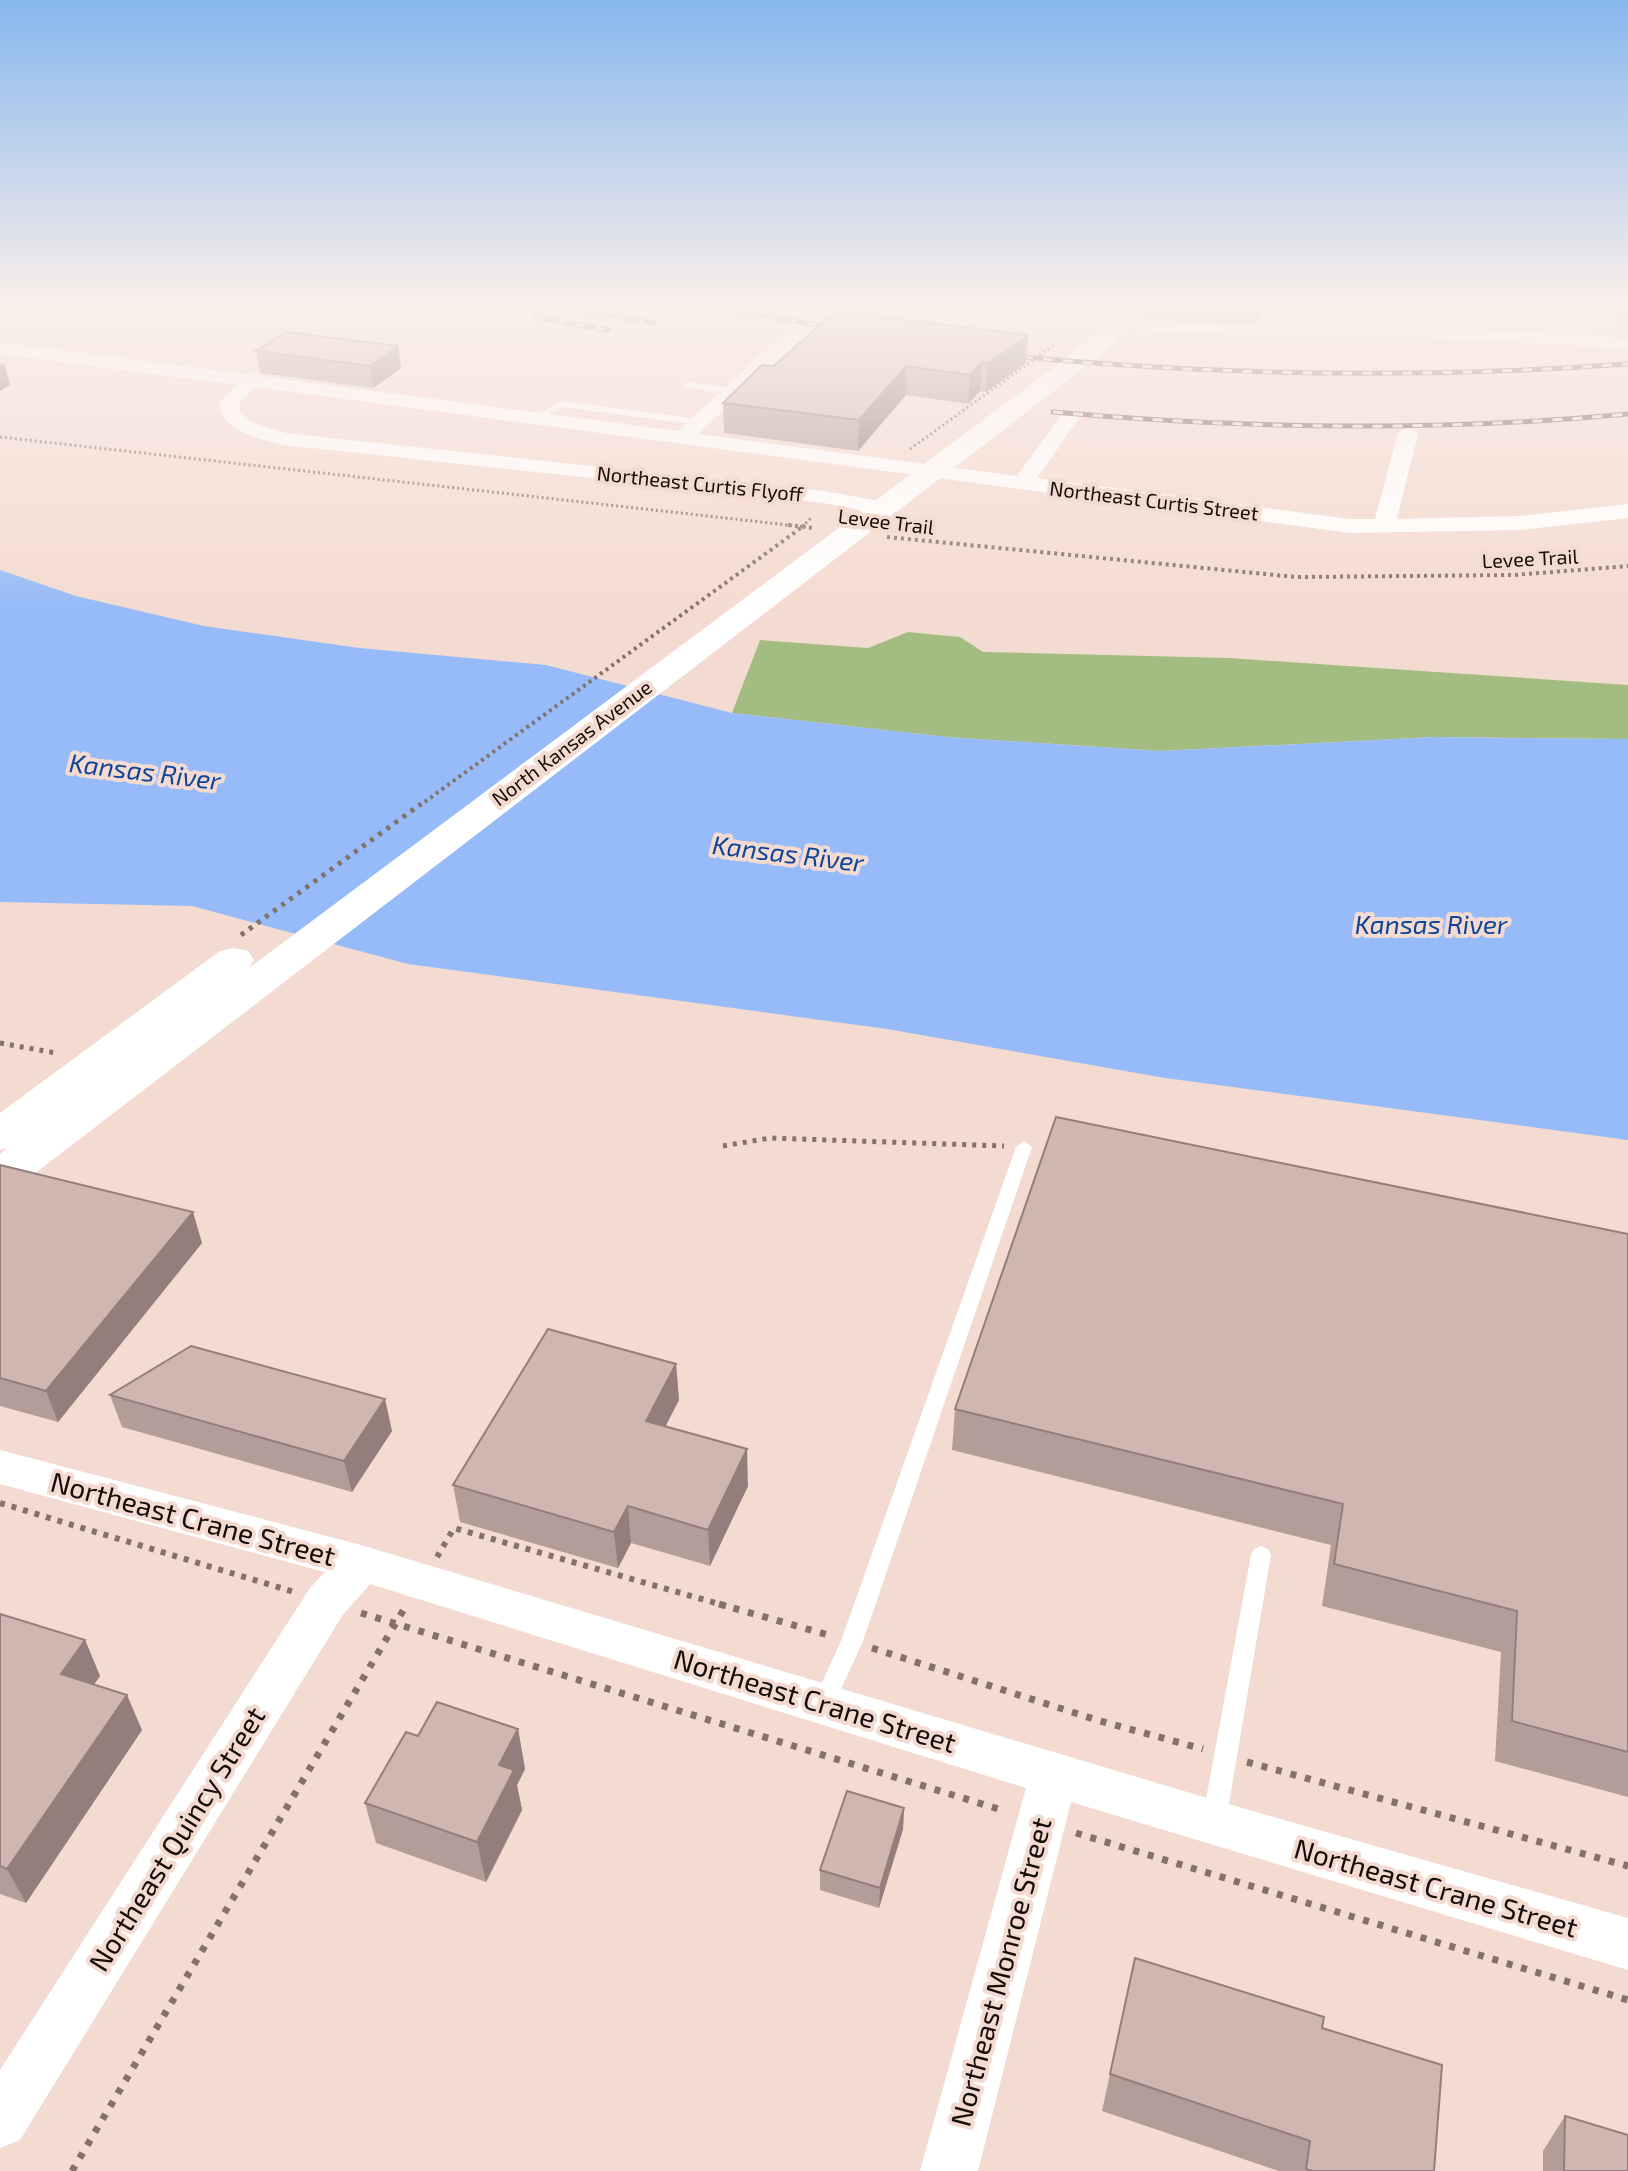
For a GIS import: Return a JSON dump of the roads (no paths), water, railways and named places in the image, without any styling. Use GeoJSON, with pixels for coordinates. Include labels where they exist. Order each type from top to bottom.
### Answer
{"type":"FeatureCollection","features":[{"type":"Feature","properties":{"kind":"main road","name":"North Kansas Avenue"},"geometry":{"type":"LineString","coordinates":[[0,1177],[992,407]]}},
{"type":"Feature","properties":{"kind":"main road","name":"North Kansas Avenue"},"geometry":{"type":"LineString","coordinates":[[0,1135],[860,511],[1008,407]]}},
{"type":"Feature","properties":{"kind":"street","name":"Northeast Curtis Flyoff"},"geometry":{"type":"LineString","coordinates":[[229,407],[230,414],[244,426],[284,439],[795,494],[860,511]]}},
{"type":"Feature","properties":{"kind":"street","name":"Northeast Curtis Street"},"geometry":{"type":"LineString","coordinates":[[447,407],[1350,526],[1520,523],[1628,511]]}},
{"type":"Feature","properties":{"kind":"street"},"geometry":{"type":"LineString","coordinates":[[682,438],[714,407]]}},
{"type":"Feature","properties":{"kind":"street"},"geometry":{"type":"LineString","coordinates":[[1022,484],[1069,418]]}},
{"type":"Feature","properties":{"kind":"street"},"geometry":{"type":"LineString","coordinates":[[1385,523],[1408,433]]}},
{"type":"Feature","properties":{"kind":"street","name":"Northeast Crane Street"},"geometry":{"type":"LineString","coordinates":[[0,1467],[361,1563],[823,1704],[1047,1798],[1214,1823],[1628,1944]]}},
{"type":"Feature","properties":{"kind":"street","name":"Northeast Quincy Street"},"geometry":{"type":"LineString","coordinates":[[0,2120],[326,1602],[361,1563]]}},
{"type":"Feature","properties":{"kind":"street","name":"Northeast Monroe Street"},"geometry":{"type":"LineString","coordinates":[[949,2171],[1047,1798]]}},
{"type":"Feature","properties":{"kind":"lane"},"geometry":{"type":"LineString","coordinates":[[534,419],[555,407]]}},
{"type":"Feature","properties":{"kind":"lane"},"geometry":{"type":"LineString","coordinates":[[586,407],[699,422]]}},
{"type":"Feature","properties":{"kind":"lane"},"geometry":{"type":"LineString","coordinates":[[823,1704],[852,1641],[1024,1147]]}},
{"type":"Feature","properties":{"kind":"lane"},"geometry":{"type":"LineString","coordinates":[[1214,1823],[1261,1555]]}},
{"type":"Feature","properties":{"kind":"water","name":"Kansas River"},"geometry":{"type":"Polygon","coordinates":[[[0,570],[76,596],[204,626],[359,648],[546,665],[732,713],[947,737],[1160,751],[1434,737],[1628,739],[1628,1140],[1165,1078],[887,1029],[408,964],[192,906],[0,902],[0,570]]]}},
{"type":"Feature","properties":{"kind":"railway"},"geometry":{"type":"LineString","coordinates":[[1053,412],[1197,422],[1340,426],[1484,424],[1628,414]]}}]}
